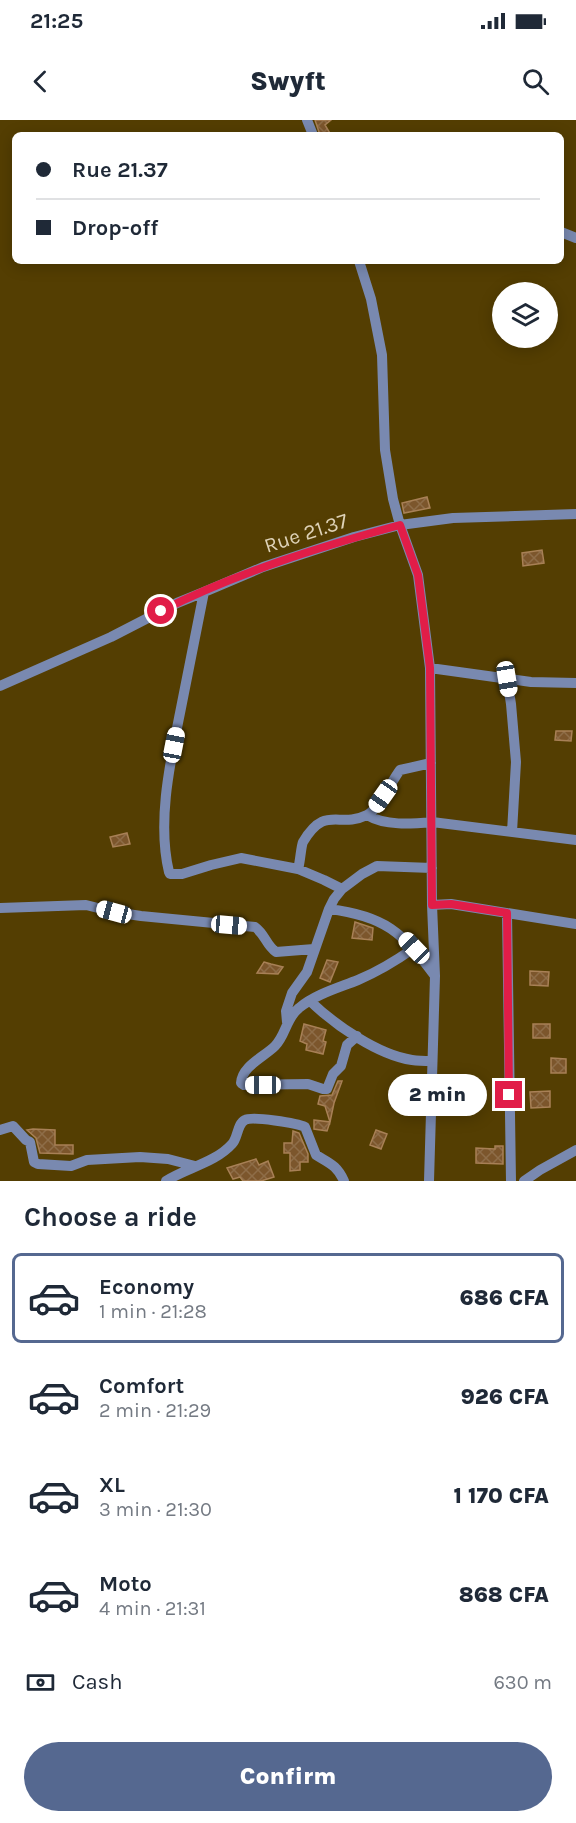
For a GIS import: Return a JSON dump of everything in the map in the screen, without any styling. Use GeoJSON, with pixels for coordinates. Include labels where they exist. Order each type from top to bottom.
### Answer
{"type":"FeatureCollection","features":[{"type":"Feature","properties":{"kind":"street"},"geometry":{"type":"LineString","coordinates":[[360,264],[371,299],[382,355],[386,450],[393,499],[418,575],[430,668],[432,905],[435,976],[429,1181]]}},
{"type":"Feature","properties":{"kind":"street","name":"Rue 21.37"},"geometry":{"type":"LineString","coordinates":[[0,686],[111,637],[177,603],[263,567],[354,537],[400,525],[453,518],[576,514]]}},
{"type":"Feature","properties":{"kind":"street"},"geometry":{"type":"LineString","coordinates":[[204,592],[170,767],[165,806],[165,837],[169,873],[182,874],[241,858],[298,870],[342,889]]}},
{"type":"Feature","properties":{"kind":"street"},"geometry":{"type":"LineString","coordinates":[[430,668],[531,682],[576,683]]}},
{"type":"Feature","properties":{"kind":"street"},"geometry":{"type":"LineString","coordinates":[[507,679],[516,762],[512,832]]}},
{"type":"Feature","properties":{"kind":"street"},"geometry":{"type":"LineString","coordinates":[[298,870],[303,843],[313,828],[323,820],[367,815],[400,770],[431,763]]}},
{"type":"Feature","properties":{"kind":"street"},"geometry":{"type":"LineString","coordinates":[[367,815],[373,819],[397,823],[432,822],[576,840]]}},
{"type":"Feature","properties":{"kind":"street"},"geometry":{"type":"LineString","coordinates":[[287,1022],[286,1011],[292,993],[307,972],[329,909],[342,889],[377,866],[432,868]]}},
{"type":"Feature","properties":{"kind":"street"},"geometry":{"type":"LineString","coordinates":[[432,905],[451,904],[576,924]]}},
{"type":"Feature","properties":{"kind":"street"},"geometry":{"type":"LineString","coordinates":[[0,908],[86,905],[132,915],[255,927],[276,952],[314,949]]}},
{"type":"Feature","properties":{"kind":"street"},"geometry":{"type":"LineString","coordinates":[[329,909],[373,918],[402,936],[435,976]]}},
{"type":"Feature","properties":{"kind":"street"},"geometry":{"type":"LineString","coordinates":[[507,913],[511,1181]]}},
{"type":"Feature","properties":{"kind":"street"},"geometry":{"type":"LineString","coordinates":[[357,1036],[347,1045],[341,1066],[333,1074],[327,1089],[308,1084],[244,1085],[241,1083],[242,1075],[256,1060],[279,1042],[287,1022],[295,1011],[340,986],[362,978],[399,959],[414,948]]}},
{"type":"Feature","properties":{"kind":"street"},"geometry":{"type":"LineString","coordinates":[[310,1001],[334,1022],[379,1050],[411,1060],[432,1061]]}},
{"type":"Feature","properties":{"kind":"street"},"geometry":{"type":"LineString","coordinates":[[166,1181],[211,1159],[231,1146],[243,1120],[248,1119],[287,1122],[305,1127],[316,1155],[327,1160],[340,1171],[344,1181]]}},
{"type":"Feature","properties":{"kind":"street"},"geometry":{"type":"LineString","coordinates":[[0,1130],[13,1126],[30,1142],[34,1162],[38,1164],[71,1166],[87,1160],[140,1157],[168,1159],[195,1166]]}},
{"type":"Feature","properties":{"kind":"street"},"geometry":{"type":"LineString","coordinates":[[524,1181],[576,1150]]}},
{"type":"Feature","properties":{"kind":"building"},"geometry":{"type":"Polygon","coordinates":[[[315,120],[331,120],[325,125],[329,132],[319,132],[315,120]]]}},
{"type":"Feature","properties":{"kind":"building"},"geometry":{"type":"Polygon","coordinates":[[[427,497],[430,508],[404,513],[402,503],[427,497]]]}},
{"type":"Feature","properties":{"kind":"building"},"geometry":{"type":"Polygon","coordinates":[[[542,550],[544,563],[523,566],[522,553],[542,550]]]}},
{"type":"Feature","properties":{"kind":"building"},"geometry":{"type":"Polygon","coordinates":[[[556,731],[572,731],[571,741],[555,740],[556,731]]]}},
{"type":"Feature","properties":{"kind":"building"},"geometry":{"type":"Polygon","coordinates":[[[127,833],[130,844],[113,847],[110,837],[127,833]]]}},
{"type":"Feature","properties":{"kind":"building"},"geometry":{"type":"Polygon","coordinates":[[[355,922],[373,928],[372,940],[352,938],[355,922]]]}},
{"type":"Feature","properties":{"kind":"building"},"geometry":{"type":"Polygon","coordinates":[[[327,960],[338,962],[330,982],[320,978],[327,960]]]}},
{"type":"Feature","properties":{"kind":"building"},"geometry":{"type":"Polygon","coordinates":[[[264,962],[283,967],[278,974],[257,973],[264,962]]]}},
{"type":"Feature","properties":{"kind":"building"},"geometry":{"type":"Polygon","coordinates":[[[530,971],[549,972],[548,986],[530,985],[530,971]]]}},
{"type":"Feature","properties":{"kind":"building"},"geometry":{"type":"Polygon","coordinates":[[[304,1024],[326,1030],[323,1054],[306,1050],[307,1044],[300,1041],[304,1024]]]}},
{"type":"Feature","properties":{"kind":"building"},"geometry":{"type":"Polygon","coordinates":[[[533,1024],[550,1024],[550,1038],[533,1038],[533,1024]]]}},
{"type":"Feature","properties":{"kind":"building"},"geometry":{"type":"Polygon","coordinates":[[[551,1058],[566,1059],[566,1073],[551,1073],[551,1058]]]}},
{"type":"Feature","properties":{"kind":"building"},"geometry":{"type":"Polygon","coordinates":[[[338,1081],[342,1081],[330,1122],[325,1106],[318,1104],[320,1096],[332,1095],[338,1081]]]}},
{"type":"Feature","properties":{"kind":"building"},"geometry":{"type":"Polygon","coordinates":[[[550,1091],[550,1107],[531,1108],[530,1092],[550,1091]]]}},
{"type":"Feature","properties":{"kind":"building"},"geometry":{"type":"Polygon","coordinates":[[[314,1120],[330,1122],[327,1131],[314,1129],[314,1120]]]}},
{"type":"Feature","properties":{"kind":"building"},"geometry":{"type":"Polygon","coordinates":[[[27,1130],[55,1130],[55,1145],[73,1145],[73,1154],[40,1153],[36,1138],[27,1130]]]}},
{"type":"Feature","properties":{"kind":"building"},"geometry":{"type":"Polygon","coordinates":[[[376,1130],[387,1134],[381,1149],[370,1145],[376,1130]]]}},
{"type":"Feature","properties":{"kind":"building"},"geometry":{"type":"Polygon","coordinates":[[[293,1131],[299,1133],[308,1154],[308,1162],[300,1162],[300,1170],[290,1171],[290,1153],[284,1153],[284,1143],[292,1143],[293,1131]]]}},
{"type":"Feature","properties":{"kind":"building"},"geometry":{"type":"Polygon","coordinates":[[[495,1146],[503,1146],[503,1164],[476,1163],[476,1148],[495,1149],[495,1146]]]}},
{"type":"Feature","properties":{"kind":"building"},"geometry":{"type":"Polygon","coordinates":[[[256,1159],[259,1165],[268,1161],[274,1177],[261,1181],[243,1181],[240,1177],[233,1179],[227,1168],[256,1159]]]}},
{"type":"Feature","properties":{"kind":"route"},"geometry":{"type":"LineString","coordinates":[[161,611],[263,567],[354,537],[400,525],[418,575],[430,668],[432,905],[445,903],[507,913],[509,1095]]}}]}
